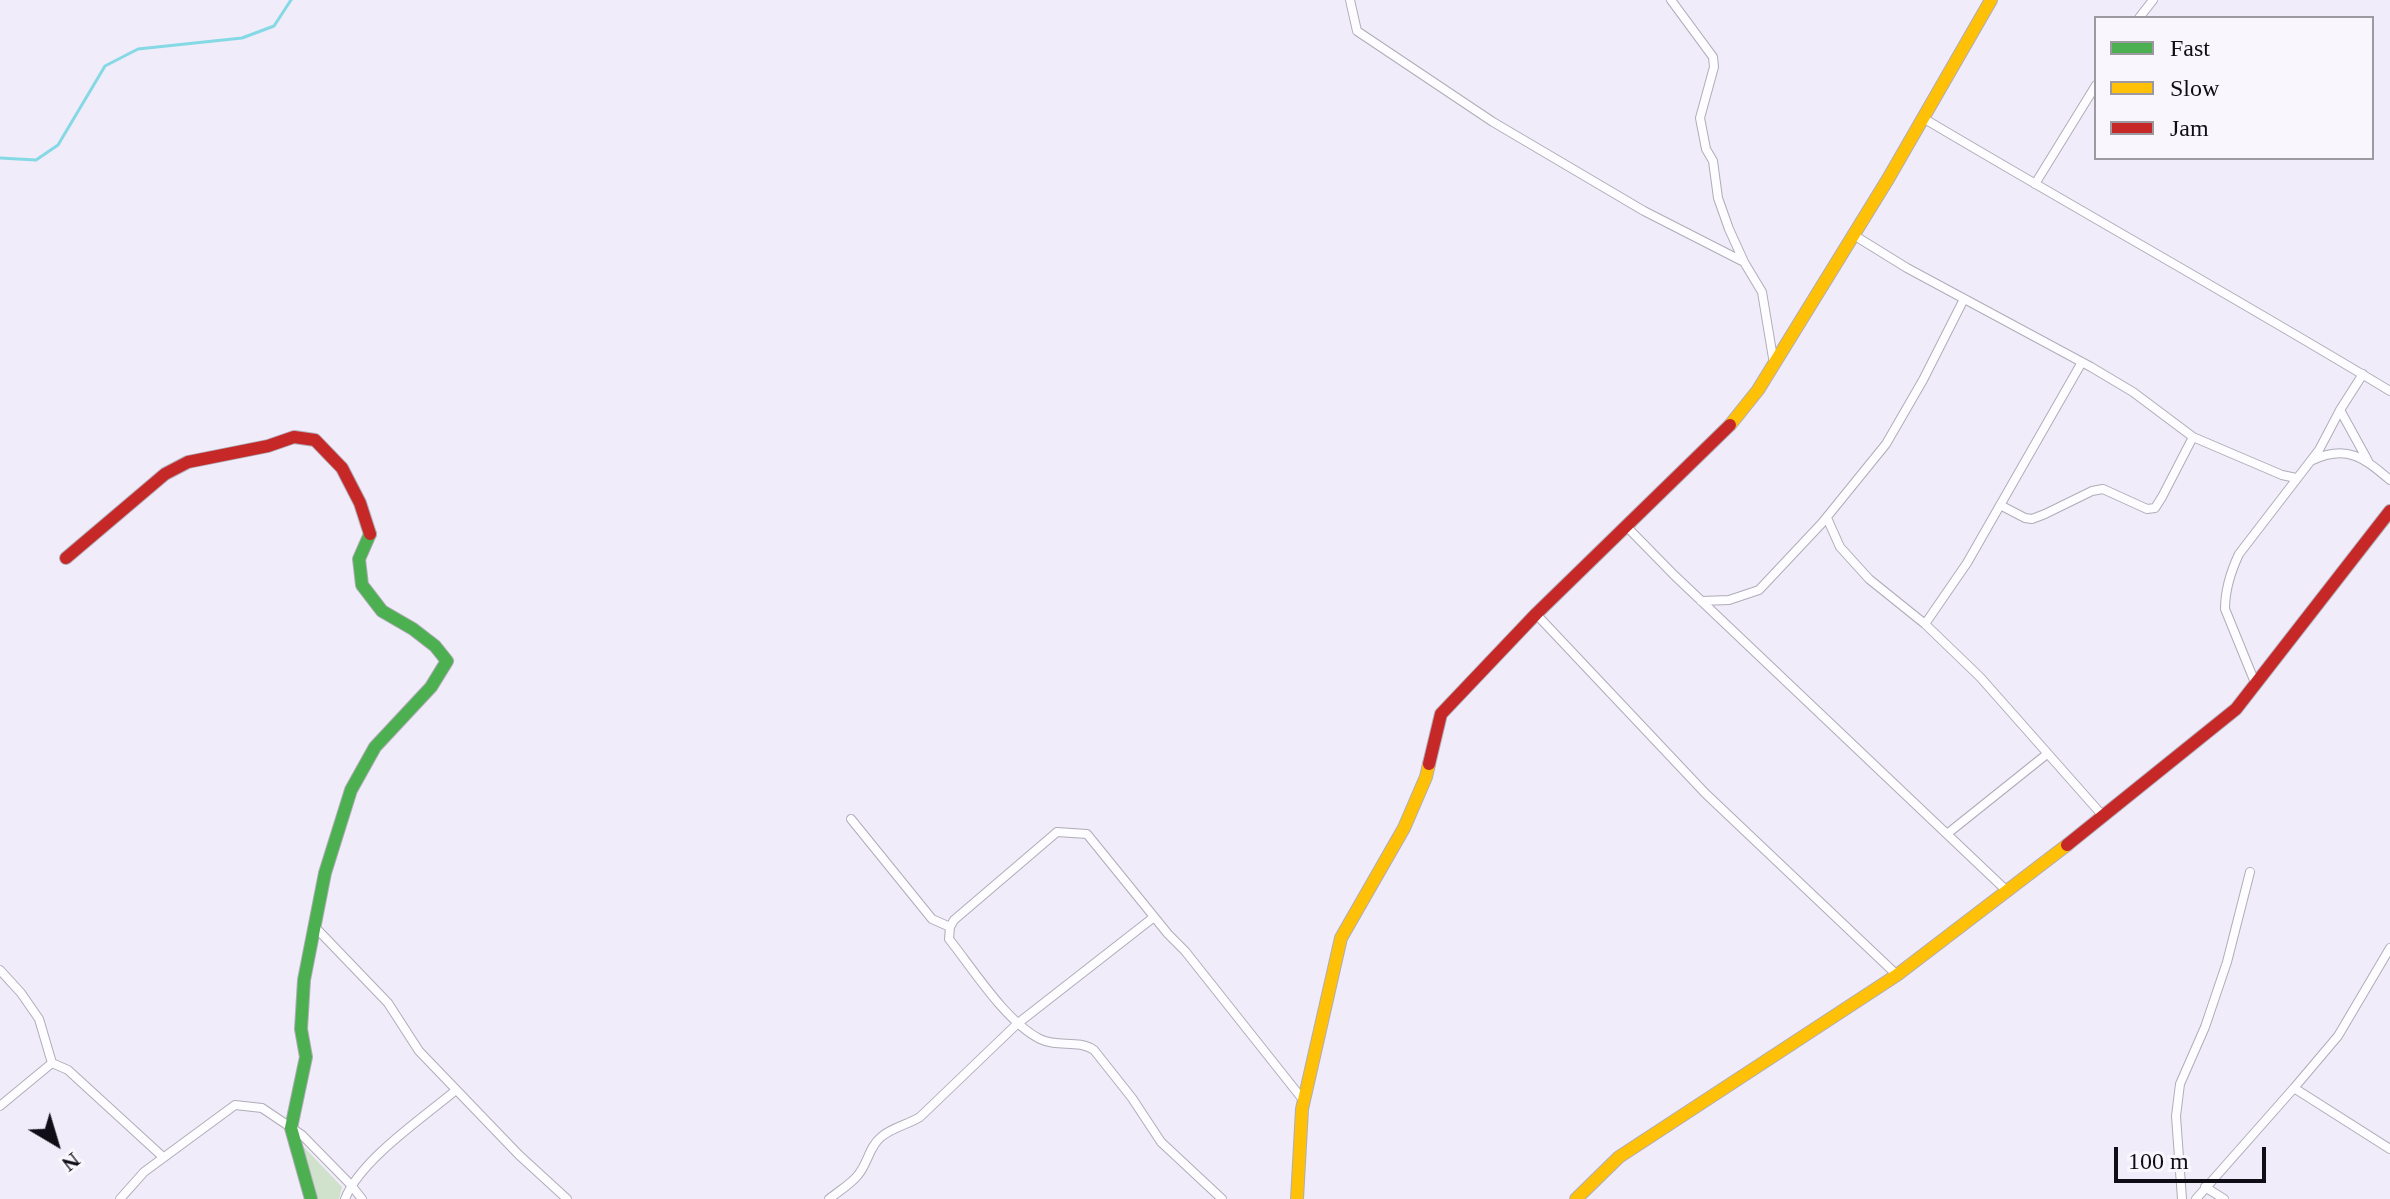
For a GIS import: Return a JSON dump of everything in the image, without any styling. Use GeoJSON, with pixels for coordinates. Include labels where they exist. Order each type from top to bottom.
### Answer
{"type":"FeatureCollection","features":[{"type":"Feature","properties":{"kind":"street"},"geometry":{"type":"LineString","coordinates":[[1350,0],[1357,31],[1493,122],[1644,211],[1744,262]]}},
{"type":"Feature","properties":{"kind":"street"},"geometry":{"type":"LineString","coordinates":[[1671,0],[1713,57],[1714,67],[1700,118],[1706,149],[1713,161],[1718,198],[1744,262],[1762,292],[1774,364]]}},
{"type":"Feature","properties":{"kind":"street"},"geometry":{"type":"LineString","coordinates":[[1297,1199],[1304,1101],[1341,938],[1404,828],[1426,777],[1441,714],[1536,614],[1725,432],[1758,390],[1888,179],[1991,0]]}},
{"type":"Feature","properties":{"kind":"street"},"geometry":{"type":"LineString","coordinates":[[2141,16],[2153,0]]}},
{"type":"Feature","properties":{"kind":"street"},"geometry":{"type":"LineString","coordinates":[[2035,184],[2094,88]]}},
{"type":"Feature","properties":{"kind":"street"},"geometry":{"type":"LineString","coordinates":[[1923,118],[2390,391]]}},
{"type":"Feature","properties":{"kind":"street"},"geometry":{"type":"LineString","coordinates":[[1852,234],[1907,268],[2133,392],[2193,437],[2296,478]]}},
{"type":"Feature","properties":{"kind":"street"},"geometry":{"type":"LineString","coordinates":[[1701,601],[1729,600],[1759,590],[1827,518],[1886,444],[1964,299]]}},
{"type":"Feature","properties":{"kind":"street"},"geometry":{"type":"LineString","coordinates":[[1925,624],[1967,563],[2082,362]]}},
{"type":"Feature","properties":{"kind":"street"},"geometry":{"type":"LineString","coordinates":[[2256,685],[2225,609],[2229,579],[2239,554],[2312,460],[2363,374]]}},
{"type":"Feature","properties":{"kind":"street"},"geometry":{"type":"LineString","coordinates":[[2340,410],[2368,461],[2390,480]]}},
{"type":"Feature","properties":{"kind":"street"},"geometry":{"type":"LineString","coordinates":[[66,558],[165,474],[188,462],[268,446],[294,437],[315,440],[342,468],[360,503],[370,535],[359,559],[362,585],[382,611],[413,629],[435,646],[447,661],[431,687],[375,747],[351,790],[325,873],[304,980],[301,1029],[306,1057],[291,1128],[311,1199]]}},
{"type":"Feature","properties":{"kind":"street"},"geometry":{"type":"LineString","coordinates":[[2000,505],[2032,519],[2103,489],[2147,509],[2155,508],[2193,437]]}},
{"type":"Feature","properties":{"kind":"street"},"geometry":{"type":"LineString","coordinates":[[2312,460],[2335,452],[2368,461]]}},
{"type":"Feature","properties":{"kind":"street"},"geometry":{"type":"LineString","coordinates":[[1576,1199],[1619,1157],[1897,975],[2008,892],[2205,736],[2236,709],[2256,685],[2390,511]]}},
{"type":"Feature","properties":{"kind":"street"},"geometry":{"type":"LineString","coordinates":[[1827,518],[1840,547],[1869,579],[1925,624],[1980,677],[2103,816]]}},
{"type":"Feature","properties":{"kind":"street"},"geometry":{"type":"LineString","coordinates":[[1626,526],[2008,892]]}},
{"type":"Feature","properties":{"kind":"street"},"geometry":{"type":"LineString","coordinates":[[1536,614],[1705,793],[1897,975]]}},
{"type":"Feature","properties":{"kind":"street"},"geometry":{"type":"LineString","coordinates":[[1947,834],[2047,754]]}},
{"type":"Feature","properties":{"kind":"street"},"geometry":{"type":"LineString","coordinates":[[851,819],[932,919],[950,927]]}},
{"type":"Feature","properties":{"kind":"street"},"geometry":{"type":"LineString","coordinates":[[1222,1199],[1161,1142],[1132,1098],[1094,1050],[1080,1044],[1052,1044],[1017,1024],[949,939],[954,920],[1057,832],[1087,834],[1304,1101]]}},
{"type":"Feature","properties":{"kind":"street"},"geometry":{"type":"LineString","coordinates":[[2182,1199],[2176,1116],[2180,1084],[2210,1014],[2250,872]]}},
{"type":"Feature","properties":{"kind":"street"},"geometry":{"type":"LineString","coordinates":[[829,1199],[858,1176],[879,1139],[920,1117],[1017,1024],[1154,917]]}},
{"type":"Feature","properties":{"kind":"street"},"geometry":{"type":"LineString","coordinates":[[315,927],[388,1003],[419,1051],[519,1155],[567,1199]]}},
{"type":"Feature","properties":{"kind":"street"},"geometry":{"type":"LineString","coordinates":[[2196,1199],[2338,1036],[2390,948]]}},
{"type":"Feature","properties":{"kind":"street"},"geometry":{"type":"LineString","coordinates":[[0,970],[39,1019],[52,1063],[68,1070],[163,1157]]}},
{"type":"Feature","properties":{"kind":"street"},"geometry":{"type":"LineString","coordinates":[[0,1106],[52,1063]]}},
{"type":"Feature","properties":{"kind":"street"},"geometry":{"type":"LineString","coordinates":[[2294,1088],[2390,1149]]}},
{"type":"Feature","properties":{"kind":"street"},"geometry":{"type":"LineString","coordinates":[[345,1199],[351,1185],[388,1146],[456,1090]]}},
{"type":"Feature","properties":{"kind":"street"},"geometry":{"type":"LineString","coordinates":[[120,1199],[144,1172],[235,1105],[262,1108],[302,1135],[362,1199]]}},
{"type":"Feature","properties":{"kind":"street"},"geometry":{"type":"LineString","coordinates":[[2205,1187],[2224,1199]]}},
{"type":"Feature","properties":{"kind":"green space"},"geometry":{"type":"Polygon","coordinates":[[[303,1146],[342,1187],[339,1199],[318,1199],[303,1146]]]}},
{"type":"Feature","properties":{"kind":"waterway"},"geometry":{"type":"LineString","coordinates":[[0,158],[36,160],[58,145],[105,66],[138,49],[242,38],[274,26],[291,0]]}},
{"type":"Feature","properties":{"kind":"traffic: fast"},"geometry":{"type":"LineString","coordinates":[[311,1199],[291,1128],[306,1057],[301,1029],[304,980],[325,873],[351,790],[375,747],[431,687],[447,661],[435,646],[413,629],[382,611],[362,585],[359,559],[370,534]]}},
{"type":"Feature","properties":{"kind":"traffic: slow"},"geometry":{"type":"LineString","coordinates":[[1730,425],[1758,390],[1888,179],[1991,0]]}},
{"type":"Feature","properties":{"kind":"traffic: slow"},"geometry":{"type":"LineString","coordinates":[[1297,1199],[1302,1109],[1341,938],[1404,828],[1429,764]]}},
{"type":"Feature","properties":{"kind":"traffic: slow"},"geometry":{"type":"LineString","coordinates":[[1576,1199],[1619,1157],[1897,975],[2067,845]]}},
{"type":"Feature","properties":{"kind":"traffic: jam"},"geometry":{"type":"LineString","coordinates":[[1429,764],[1441,714],[1536,614],[1730,425]]}},
{"type":"Feature","properties":{"kind":"traffic: jam"},"geometry":{"type":"LineString","coordinates":[[66,558],[165,474],[188,462],[268,446],[294,437],[315,440],[342,468],[360,503],[370,534]]}},
{"type":"Feature","properties":{"kind":"traffic: jam"},"geometry":{"type":"LineString","coordinates":[[2067,845],[2236,709],[2390,511]]}}]}
